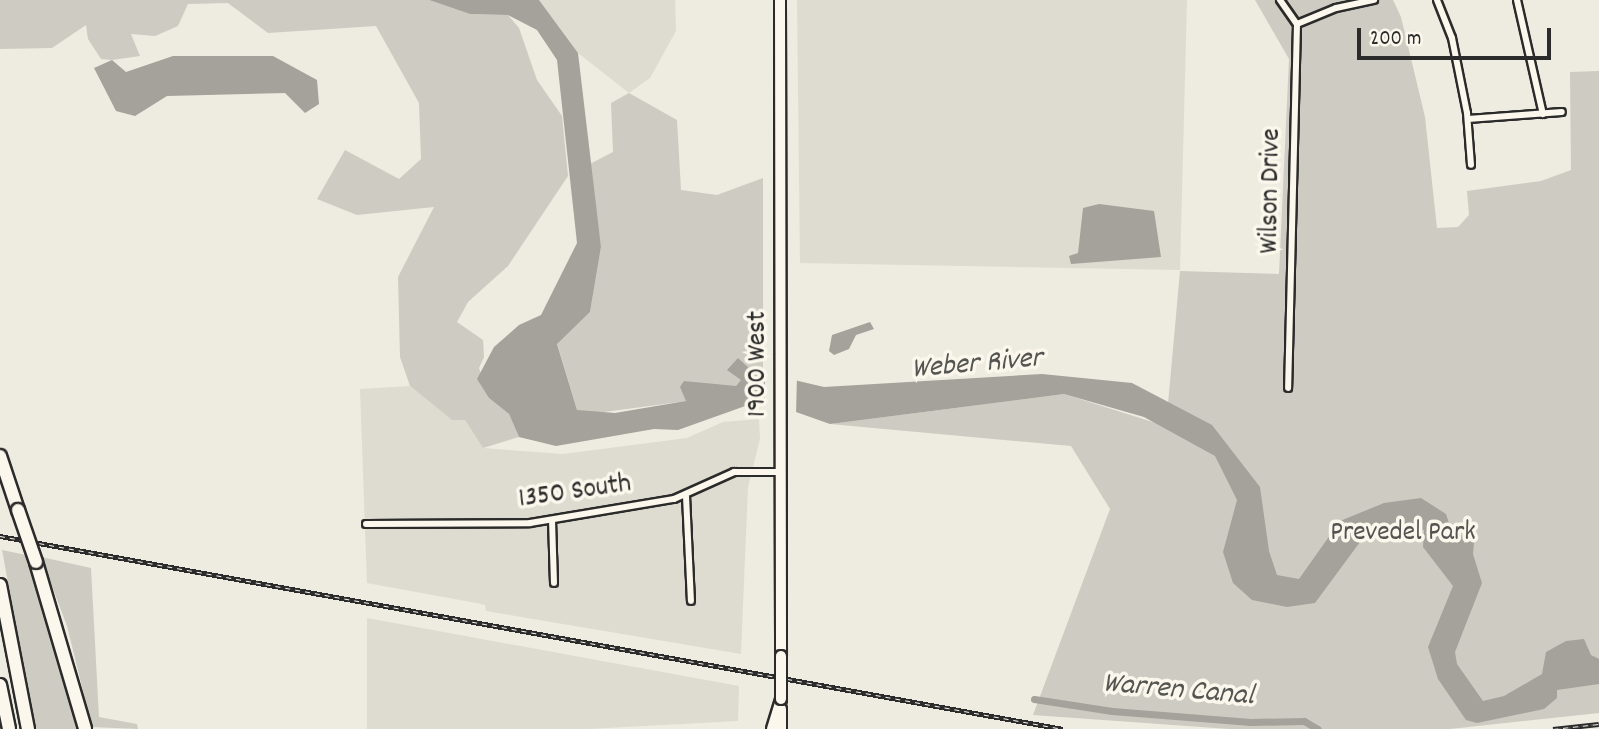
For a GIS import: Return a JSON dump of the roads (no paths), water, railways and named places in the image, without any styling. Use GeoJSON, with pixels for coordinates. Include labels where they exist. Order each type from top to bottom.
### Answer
{"type":"FeatureCollection","features":[{"type":"Feature","properties":{"kind":"highway"},"geometry":{"type":"LineString","coordinates":[[0,456],[36,562],[85,729]]}},
{"type":"Feature","properties":{"kind":"highway"},"geometry":{"type":"LineString","coordinates":[[0,585],[27,727]]}},
{"type":"Feature","properties":{"kind":"highway"},"geometry":{"type":"LineString","coordinates":[[0,685],[8,728]]}},
{"type":"Feature","properties":{"kind":"main road","name":"1900 West"},"geometry":{"type":"LineString","coordinates":[[780,0],[783,362],[781,729]]}},
{"type":"Feature","properties":{"kind":"main road"},"geometry":{"type":"LineString","coordinates":[[772,729],[781,699]]}},
{"type":"Feature","properties":{"kind":"main road"},"geometry":{"type":"LineString","coordinates":[[781,714],[789,729]]}},
{"type":"Feature","properties":{"kind":"street"},"geometry":{"type":"LineString","coordinates":[[1280,0],[1297,24],[1336,8],[1374,0]]}},
{"type":"Feature","properties":{"kind":"street"},"geometry":{"type":"LineString","coordinates":[[1437,0],[1452,38],[1468,119],[1471,165]]}},
{"type":"Feature","properties":{"kind":"street"},"geometry":{"type":"LineString","coordinates":[[1517,0],[1544,114]]}},
{"type":"Feature","properties":{"kind":"street","name":"Wilson Drive"},"geometry":{"type":"LineString","coordinates":[[1288,388],[1297,24]]}},
{"type":"Feature","properties":{"kind":"street"},"geometry":{"type":"LineString","coordinates":[[1468,119],[1562,112]]}},
{"type":"Feature","properties":{"kind":"street","name":"1350 South"},"geometry":{"type":"LineString","coordinates":[[366,524],[552,520],[686,496],[734,472],[782,472]]}},
{"type":"Feature","properties":{"kind":"street"},"geometry":{"type":"LineString","coordinates":[[686,496],[691,601]]}},
{"type":"Feature","properties":{"kind":"street"},"geometry":{"type":"LineString","coordinates":[[552,520],[554,583]]}},
{"type":"Feature","properties":{"kind":"waterway","name":"Warren Canal"},"geometry":{"type":"LineString","coordinates":[[1034,699],[1112,711],[1251,722],[1304,721],[1318,729]]}},
{"type":"Feature","properties":{"kind":"railway"},"geometry":{"type":"LineString","coordinates":[[0,536],[1063,729]]}},
{"type":"Feature","properties":{"kind":"railway"},"geometry":{"type":"LineString","coordinates":[[1553,729],[1599,724]]}},
{"type":"Feature","properties":{"kind":"water label","name":"Weber River"},"geometry":{"type":"Point","coordinates":[977,366]}},
{"type":"Feature","properties":{"kind":"park label","name":"Prevedel Park"},"geometry":{"type":"Point","coordinates":[1403,534]}}]}
